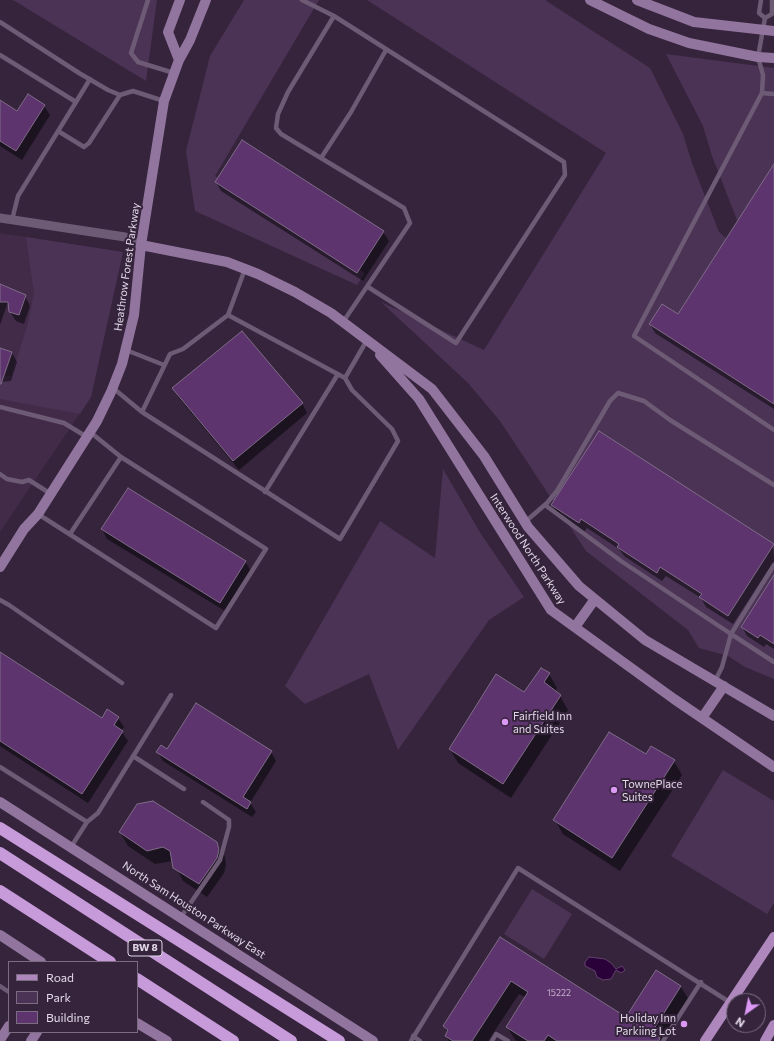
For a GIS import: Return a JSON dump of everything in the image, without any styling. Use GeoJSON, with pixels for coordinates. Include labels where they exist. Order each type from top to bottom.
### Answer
{"type":"FeatureCollection","features":[{"type":"Feature","properties":{"kind":"highway"},"geometry":{"type":"LineString","coordinates":[[0,828],[339,1041]]}},
{"type":"Feature","properties":{"kind":"highway","name":"BW 8"},"geometry":{"type":"LineString","coordinates":[[0,853],[291,1041]]}},
{"type":"Feature","properties":{"kind":"highway"},"geometry":{"type":"LineString","coordinates":[[0,891],[108,961]]}},
{"type":"Feature","properties":{"kind":"highway"},"geometry":{"type":"LineString","coordinates":[[138,980],[234,1041]]}},
{"type":"Feature","properties":{"kind":"main road"},"geometry":{"type":"LineString","coordinates":[[738,993],[774,937]]}},
{"type":"Feature","properties":{"kind":"main road"},"geometry":{"type":"LineString","coordinates":[[705,1041],[726,1010]]}},
{"type":"Feature","properties":{"kind":"main road"},"geometry":{"type":"LineString","coordinates":[[765,1041],[774,1025]]}},
{"type":"Feature","properties":{"kind":"street"},"geometry":{"type":"LineString","coordinates":[[179,60],[168,32],[180,0]]}},
{"type":"Feature","properties":{"kind":"street","name":"Heathrow Forest Parkway"},"geometry":{"type":"LineString","coordinates":[[0,567],[24,529],[38,514],[89,435],[113,388],[126,350],[134,315],[141,245],[164,101],[179,60],[190,40],[206,0]]}},
{"type":"Feature","properties":{"kind":"street"},"geometry":{"type":"LineString","coordinates":[[590,0],[648,29],[689,43],[758,57],[774,58]]}},
{"type":"Feature","properties":{"kind":"street"},"geometry":{"type":"LineString","coordinates":[[642,1],[694,22],[774,31]]}},
{"type":"Feature","properties":{"kind":"street","name":"Interwood North Parkway"},"geometry":{"type":"LineString","coordinates":[[0,218],[125,237],[141,245],[227,262],[295,292],[343,322],[432,389],[484,456],[525,522],[579,586],[645,640],[774,716]]}},
{"type":"Feature","properties":{"kind":"street","name":"Interwood North Parkway"},"geometry":{"type":"LineString","coordinates":[[367,340],[418,399],[551,610],[574,628],[774,767]]}},
{"type":"Feature","properties":{"kind":"street"},"geometry":{"type":"LineString","coordinates":[[574,628],[596,599]]}},
{"type":"Feature","properties":{"kind":"street"},"geometry":{"type":"LineString","coordinates":[[702,718],[719,683]]}},
{"type":"Feature","properties":{"kind":"street","name":"North Sam Houston Parkway East"},"geometry":{"type":"LineString","coordinates":[[0,802],[374,1041]]}},
{"type":"Feature","properties":{"kind":"street"},"geometry":{"type":"LineString","coordinates":[[0,935],[40,961]]}},
{"type":"Feature","properties":{"kind":"street"},"geometry":{"type":"LineString","coordinates":[[138,1024],[166,1041]]}},
{"type":"Feature","properties":{"kind":"street"},"geometry":{"type":"LineString","coordinates":[[0,1040],[8,1028]]}},
{"type":"Feature","properties":{"kind":"lane"},"geometry":{"type":"LineString","coordinates":[[148,0],[131,53],[138,62],[174,73]]}},
{"type":"Feature","properties":{"kind":"lane"},"geometry":{"type":"LineString","coordinates":[[302,0],[334,16],[564,162],[565,175],[456,343],[368,287]]}},
{"type":"Feature","properties":{"kind":"lane"},"geometry":{"type":"LineString","coordinates":[[761,0],[760,13],[765,18]]}},
{"type":"Feature","properties":{"kind":"lane"},"geometry":{"type":"LineString","coordinates":[[765,18],[772,14],[772,0]]}},
{"type":"Feature","properties":{"kind":"lane"},"geometry":{"type":"LineString","coordinates":[[334,16],[288,92],[278,114],[276,128],[281,134],[404,208],[410,223],[343,322]]}},
{"type":"Feature","properties":{"kind":"lane"},"geometry":{"type":"LineString","coordinates":[[765,18],[758,57],[763,75],[762,93],[634,336],[774,430]]}},
{"type":"Feature","properties":{"kind":"lane"},"geometry":{"type":"LineString","coordinates":[[0,22],[90,79],[120,95]]}},
{"type":"Feature","properties":{"kind":"lane"},"geometry":{"type":"LineString","coordinates":[[321,158],[351,112],[386,50]]}},
{"type":"Feature","properties":{"kind":"lane"},"geometry":{"type":"LineString","coordinates":[[0,55],[76,102]]}},
{"type":"Feature","properties":{"kind":"lane"},"geometry":{"type":"LineString","coordinates":[[12,220],[18,196],[90,79]]}},
{"type":"Feature","properties":{"kind":"lane"},"geometry":{"type":"LineString","coordinates":[[58,131],[84,147],[89,143],[120,95],[133,91],[164,101]]}},
{"type":"Feature","properties":{"kind":"lane"},"geometry":{"type":"LineString","coordinates":[[762,93],[774,94]]}},
{"type":"Feature","properties":{"kind":"lane"},"geometry":{"type":"LineString","coordinates":[[142,412],[170,354],[183,349],[228,315],[245,269]]}},
{"type":"Feature","properties":{"kind":"lane"},"geometry":{"type":"LineString","coordinates":[[113,388],[142,412],[340,540],[398,441],[392,429],[352,390],[345,378],[228,315]]}},
{"type":"Feature","properties":{"kind":"lane"},"geometry":{"type":"LineString","coordinates":[[345,378],[367,340]]}},
{"type":"Feature","properties":{"kind":"lane"},"geometry":{"type":"LineString","coordinates":[[126,350],[164,365]]}},
{"type":"Feature","properties":{"kind":"lane"},"geometry":{"type":"LineString","coordinates":[[265,492],[338,374]]}},
{"type":"Feature","properties":{"kind":"lane"},"geometry":{"type":"LineString","coordinates":[[525,522],[545,505],[567,475],[610,401],[618,393],[644,401],[670,420],[774,485]]}},
{"type":"Feature","properties":{"kind":"lane"},"geometry":{"type":"LineString","coordinates":[[0,407],[64,423],[89,435],[266,549],[216,628],[38,514]]}},
{"type":"Feature","properties":{"kind":"lane"},"geometry":{"type":"LineString","coordinates":[[70,534],[121,457]]}},
{"type":"Feature","properties":{"kind":"lane"},"geometry":{"type":"LineString","coordinates":[[0,474],[7,479],[22,482],[29,480],[51,494]]}},
{"type":"Feature","properties":{"kind":"lane"},"geometry":{"type":"LineString","coordinates":[[545,505],[621,561],[774,662]]}},
{"type":"Feature","properties":{"kind":"lane"},"geometry":{"type":"LineString","coordinates":[[719,683],[731,634],[774,565]]}},
{"type":"Feature","properties":{"kind":"lane"},"geometry":{"type":"LineString","coordinates":[[0,600],[122,683]]}},
{"type":"Feature","properties":{"kind":"lane"},"geometry":{"type":"LineString","coordinates":[[71,847],[88,822],[98,813],[171,695]]}},
{"type":"Feature","properties":{"kind":"lane"},"geometry":{"type":"LineString","coordinates":[[133,756],[184,788]]}},
{"type":"Feature","properties":{"kind":"lane"},"geometry":{"type":"LineString","coordinates":[[0,767],[88,822]]}},
{"type":"Feature","properties":{"kind":"lane"},"geometry":{"type":"LineString","coordinates":[[181,917],[220,860],[229,827],[229,820],[203,802]]}},
{"type":"Feature","properties":{"kind":"lane"},"geometry":{"type":"LineString","coordinates":[[420,1041],[412,1039],[518,868],[701,982],[726,1000]]}},
{"type":"Feature","properties":{"kind":"lane"},"geometry":{"type":"LineString","coordinates":[[663,1041],[701,982]]}},
{"type":"Feature","properties":{"kind":"lane"},"geometry":{"type":"LineString","coordinates":[[492,1041],[496,1034],[508,1041]]}},
{"type":"Feature","properties":{"kind":"shaded area"},"geometry":{"type":"Polygon","coordinates":[[[0,233],[123,252],[91,397],[0,532],[0,233]]]}},
{"type":"Feature","properties":{"kind":"shaded area"},"geometry":{"type":"Polygon","coordinates":[[[589,957],[605,959],[616,969],[622,966],[625,970],[621,973],[616,970],[611,979],[603,980],[597,977],[595,971],[585,966],[585,962],[589,957]]]}},
{"type":"Feature","properties":{"kind":"green space"},"geometry":{"type":"Polygon","coordinates":[[[13,0],[157,0],[146,81],[13,0]]]}},
{"type":"Feature","properties":{"kind":"green space"},"geometry":{"type":"Polygon","coordinates":[[[244,0],[319,0],[215,176],[365,273],[357,285],[195,211],[186,151],[210,56],[244,0]]]}},
{"type":"Feature","properties":{"kind":"green space"},"geometry":{"type":"Polygon","coordinates":[[[367,0],[545,0],[650,68],[683,134],[692,163],[719,232],[747,257],[774,264],[774,679],[745,667],[728,656],[699,648],[688,630],[586,551],[500,421],[468,383],[381,302],[484,350],[606,153],[367,0]]]}},
{"type":"Feature","properties":{"kind":"green space"},"geometry":{"type":"Polygon","coordinates":[[[666,54],[774,68],[774,241],[757,238],[737,220],[712,156],[703,126],[666,54]]]}},
{"type":"Feature","properties":{"kind":"green space"},"geometry":{"type":"Polygon","coordinates":[[[26,237],[123,252],[91,397],[80,414],[0,399],[0,375],[11,376],[27,327],[34,294],[26,237]]]}},
{"type":"Feature","properties":{"kind":"green space"},"geometry":{"type":"Polygon","coordinates":[[[443,469],[481,534],[524,597],[489,620],[398,750],[369,674],[305,704],[285,686],[380,521],[435,558],[443,469]]]}},
{"type":"Feature","properties":{"kind":"green space"},"geometry":{"type":"Polygon","coordinates":[[[723,770],[774,801],[774,903],[767,914],[671,856],[723,770]]]}},
{"type":"Feature","properties":{"kind":"green space"},"geometry":{"type":"Polygon","coordinates":[[[532,889],[572,914],[544,959],[504,934],[532,889]]]}},
{"type":"Feature","properties":{"kind":"building"},"geometry":{"type":"Polygon","coordinates":[[[28,94],[45,105],[16,151],[0,141],[0,100],[17,111],[28,94]]]}},
{"type":"Feature","properties":{"kind":"building"},"geometry":{"type":"Polygon","coordinates":[[[242,140],[384,231],[357,273],[215,182],[242,140]]]}},
{"type":"Feature","properties":{"kind":"building"},"geometry":{"type":"Polygon","coordinates":[[[774,164],[774,404],[649,324],[662,304],[678,314],[774,164]]]}},
{"type":"Feature","properties":{"kind":"building"},"geometry":{"type":"Polygon","coordinates":[[[0,284],[26,295],[19,315],[9,312],[8,302],[0,302],[0,284]]]}},
{"type":"Feature","properties":{"kind":"building"},"geometry":{"type":"Polygon","coordinates":[[[242,331],[303,403],[233,461],[172,388],[242,331]]]}},
{"type":"Feature","properties":{"kind":"building"},"geometry":{"type":"Polygon","coordinates":[[[0,348],[12,352],[1,384],[0,384],[0,348]]]}},
{"type":"Feature","properties":{"kind":"building"},"geometry":{"type":"Polygon","coordinates":[[[599,431],[774,544],[728,616],[699,597],[702,594],[660,567],[657,573],[617,547],[619,544],[581,519],[579,523],[551,505],[599,431]]]}},
{"type":"Feature","properties":{"kind":"building"},"geometry":{"type":"Polygon","coordinates":[[[128,488],[246,561],[220,603],[101,529],[128,488]]]}},
{"type":"Feature","properties":{"kind":"building"},"geometry":{"type":"Polygon","coordinates":[[[774,575],[774,644],[760,635],[758,638],[741,627],[774,575]]]}},
{"type":"Feature","properties":{"kind":"building"},"geometry":{"type":"Polygon","coordinates":[[[0,652],[102,718],[107,709],[119,717],[114,725],[123,731],[82,794],[0,741],[0,652]]]}},
{"type":"Feature","properties":{"kind":"building","name":"Fairfield Inn and Suites"},"geometry":{"type":"Polygon","coordinates":[[[541,668],[550,673],[544,682],[561,695],[503,784],[449,749],[496,674],[524,692],[541,668]]]}},
{"type":"Feature","properties":{"kind":"building"},"geometry":{"type":"Polygon","coordinates":[[[196,703],[272,751],[243,797],[251,802],[247,809],[156,752],[161,745],[167,749],[196,703]]]}},
{"type":"Feature","properties":{"kind":"building","name":"TownePlace Suites"},"geometry":{"type":"Polygon","coordinates":[[[609,732],[646,754],[651,746],[675,760],[612,858],[553,820],[609,732]]]}},
{"type":"Feature","properties":{"kind":"building"},"geometry":{"type":"Polygon","coordinates":[[[153,801],[217,842],[219,850],[217,858],[199,884],[173,868],[170,851],[163,847],[147,851],[119,832],[137,804],[153,801]]]}},
{"type":"Feature","properties":{"kind":"building"},"geometry":{"type":"Polygon","coordinates":[[[500,937],[626,1017],[656,970],[681,986],[652,1032],[660,1038],[659,1041],[557,1041],[548,1035],[544,1041],[528,1041],[506,1027],[528,992],[511,981],[472,1041],[453,1041],[445,1036],[448,1030],[443,1026],[500,937]]]}},
{"type":"Feature","properties":{"kind":"place","name":"Fairfield Inn and Suites"},"geometry":{"type":"Point","coordinates":[505,722]}},
{"type":"Feature","properties":{"kind":"place","name":"TownePlace Suites"},"geometry":{"type":"Point","coordinates":[614,790]}},
{"type":"Feature","properties":{"kind":"place","name":"Holiday Inn Parkiing Lot"},"geometry":{"type":"Point","coordinates":[684,1024]}}]}
